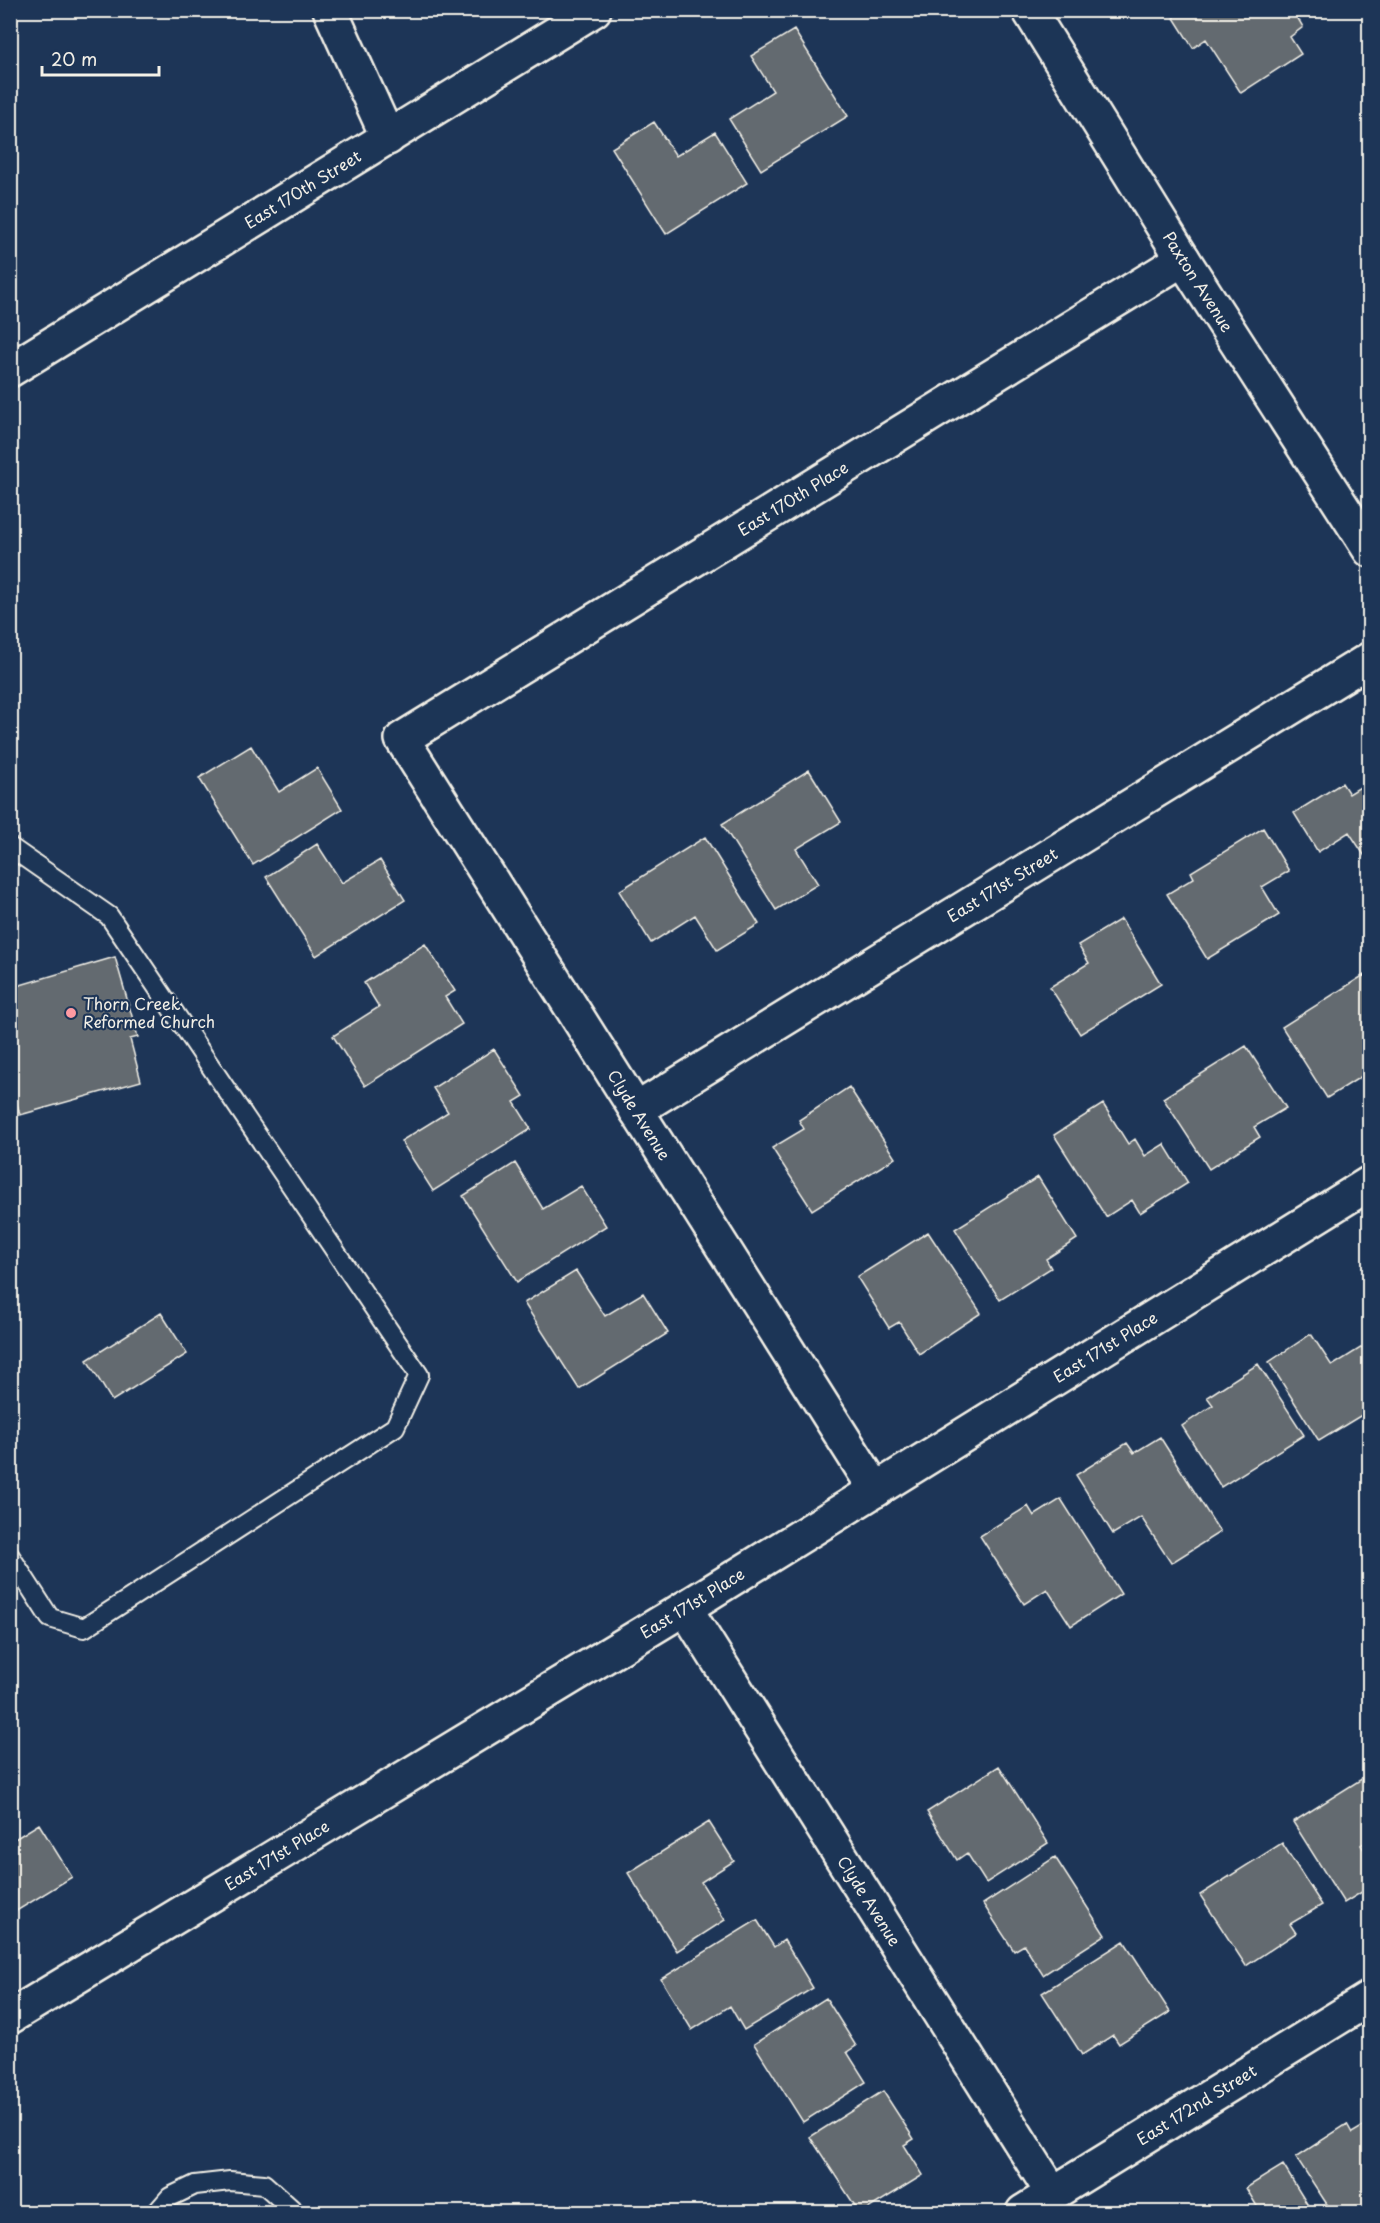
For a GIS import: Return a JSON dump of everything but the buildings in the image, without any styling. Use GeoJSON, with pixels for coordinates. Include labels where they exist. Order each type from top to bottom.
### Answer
{"type":"FeatureCollection","features":[{"type":"Feature","properties":{"kind":"street"},"geometry":{"type":"LineString","coordinates":[[330,10],[388,138]]}},
{"type":"Feature","properties":{"kind":"street","name":"East 170th Street"},"geometry":{"type":"LineString","coordinates":[[10,370],[594,10]]}},
{"type":"Feature","properties":{"kind":"street","name":"Paxton Avenue"},"geometry":{"type":"LineString","coordinates":[[1029,10],[1183,259],[1370,550]]}},
{"type":"Feature","properties":{"kind":"street","name":"East 170th Place"},"geometry":{"type":"LineString","coordinates":[[402,739],[1183,259]]}},
{"type":"Feature","properties":{"kind":"street","name":"East 171st Street"},"geometry":{"type":"LineString","coordinates":[[636,1110],[1370,659]]}},
{"type":"Feature","properties":{"kind":"street","name":"Clyde Avenue"},"geometry":{"type":"LineString","coordinates":[[402,739],[876,1490]]}},
{"type":"Feature","properties":{"kind":"street","name":"East 171st Place"},"geometry":{"type":"LineString","coordinates":[[10,2017],[685,1608],[1370,1183]]}},
{"type":"Feature","properties":{"kind":"street","name":"Clyde Avenue"},"geometry":{"type":"LineString","coordinates":[[685,1608],[1053,2194]]}},
{"type":"Feature","properties":{"kind":"street","name":"East 172nd Street"},"geometry":{"type":"LineString","coordinates":[[1023,2212],[1370,1998]]}},
{"type":"Feature","properties":{"kind":"lane"},"geometry":{"type":"LineString","coordinates":[[10,847],[109,916],[419,1375],[395,1427],[84,1628],[50,1618],[10,1556]]}},
{"type":"Feature","properties":{"kind":"lane"},"geometry":{"type":"LineString","coordinates":[[157,2212],[170,2198],[195,2185],[230,2181],[264,2184],[295,2212]]}},
{"type":"Feature","properties":{"kind":"place","name":"Thorn Creek Reformed Church"},"geometry":{"type":"Point","coordinates":[71,1013]}}]}
